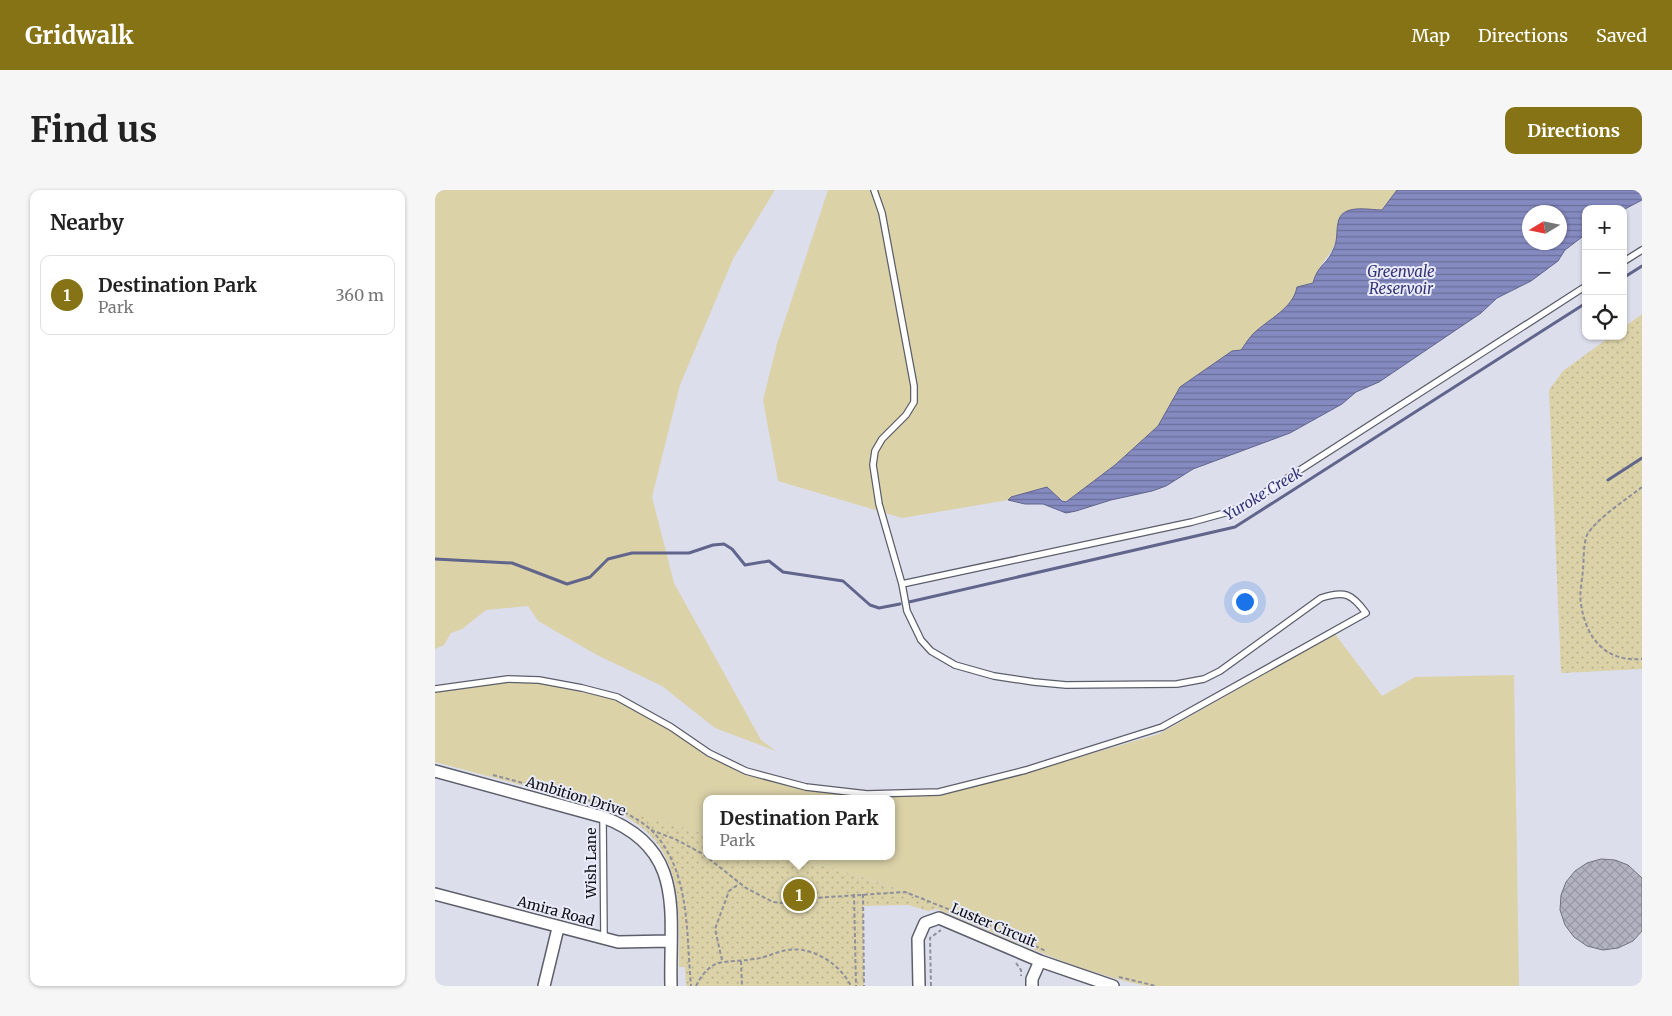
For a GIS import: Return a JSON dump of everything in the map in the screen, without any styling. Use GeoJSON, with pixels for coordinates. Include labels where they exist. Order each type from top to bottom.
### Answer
{"type":"FeatureCollection","features":[{"type":"Feature","properties":{"kind":"street","name":"Ambition Drive"},"geometry":{"type":"LineString","coordinates":[[435,772],[603,817],[628,827],[638,834],[660,861],[670,891],[671,986]]}},
{"type":"Feature","properties":{"kind":"street","name":"Amira Road"},"geometry":{"type":"LineString","coordinates":[[435,894],[604,939],[625,943],[670,941]]}},
{"type":"Feature","properties":{"kind":"street","name":"Luster Circuit"},"geometry":{"type":"LineString","coordinates":[[919,986],[920,933],[925,923],[933,918],[951,922],[1113,981]]}},
{"type":"Feature","properties":{"kind":"street"},"geometry":{"type":"LineString","coordinates":[[544,986],[558,928]]}},
{"type":"Feature","properties":{"kind":"street"},"geometry":{"type":"LineString","coordinates":[[1032,986],[1032,979],[1044,956]]}},
{"type":"Feature","properties":{"kind":"lane"},"geometry":{"type":"LineString","coordinates":[[435,689],[509,679],[539,680],[582,688],[617,697],[671,727],[709,753],[747,771],[806,787],[867,794],[939,792],[1026,770],[1162,727],[1366,613],[1355,598],[1345,594],[1333,594],[1321,598],[1220,670],[1191,682],[1130,684],[1042,683],[994,676],[955,665],[931,651],[913,627],[879,504],[873,465],[875,451],[906,415],[914,402],[914,386],[884,221],[873,190]]}},
{"type":"Feature","properties":{"kind":"lane"},"geometry":{"type":"LineString","coordinates":[[1627,259],[1642,250]]}},
{"type":"Feature","properties":{"kind":"lane"},"geometry":{"type":"LineString","coordinates":[[902,584],[1192,522],[1232,511],[1255,499],[1582,289]]}},
{"type":"Feature","properties":{"kind":"lane","name":"Wish Lane"},"geometry":{"type":"LineString","coordinates":[[603,817],[604,939]]}},
{"type":"Feature","properties":{"kind":"path"},"geometry":{"type":"LineString","coordinates":[[1642,487],[1597,524],[1587,536],[1581,603],[1587,627],[1603,650],[1613,656],[1629,660],[1642,659]]}},
{"type":"Feature","properties":{"kind":"path"},"geometry":{"type":"LineString","coordinates":[[651,830],[675,839],[703,854]]}},
{"type":"Feature","properties":{"kind":"path"},"geometry":{"type":"LineString","coordinates":[[710,860],[740,884],[760,896],[783,903],[854,894],[905,892],[991,926],[1044,956]]}},
{"type":"Feature","properties":{"kind":"path"},"geometry":{"type":"LineString","coordinates":[[722,960],[715,929],[729,891],[740,884]]}},
{"type":"Feature","properties":{"kind":"path"},"geometry":{"type":"LineString","coordinates":[[854,894],[856,986]]}},
{"type":"Feature","properties":{"kind":"path"},"geometry":{"type":"LineString","coordinates":[[863,894],[864,986]]}},
{"type":"Feature","properties":{"kind":"path"},"geometry":{"type":"LineString","coordinates":[[931,986],[930,938],[942,929]]}},
{"type":"Feature","properties":{"kind":"path"},"geometry":{"type":"LineString","coordinates":[[696,986],[711,965],[722,960],[761,958],[790,950],[817,954],[834,965],[847,978],[851,986]]}},
{"type":"Feature","properties":{"kind":"path"},"geometry":{"type":"LineString","coordinates":[[741,960],[742,986]]}},
{"type":"Feature","properties":{"kind":"path"},"geometry":{"type":"LineString","coordinates":[[1009,960],[1017,964],[1021,970],[1021,978]]}},
{"type":"Feature","properties":{"kind":"path"},"geometry":{"type":"LineString","coordinates":[[1113,981],[1155,986]]}},
{"type":"Feature","properties":{"kind":"shaded area"},"geometry":{"type":"Polygon","coordinates":[[[435,190],[775,190],[733,259],[680,385],[652,497],[674,583],[761,740],[776,751],[715,728],[662,686],[597,655],[538,621],[528,606],[486,610],[462,629],[451,633],[444,645],[435,649],[435,190]]]}},
{"type":"Feature","properties":{"kind":"shaded area"},"geometry":{"type":"Polygon","coordinates":[[[828,190],[1397,190],[1382,210],[1371,210],[1338,222],[1335,242],[1316,274],[1313,283],[1297,287],[1295,296],[1284,309],[1251,336],[1241,350],[1180,387],[1158,426],[1115,465],[1066,502],[1058,497],[1021,495],[1008,500],[902,518],[778,481],[763,400],[777,344],[828,190]]]}},
{"type":"Feature","properties":{"kind":"shaded area"},"geometry":{"type":"Polygon","coordinates":[[[1642,314],[1642,669],[1561,673],[1549,390],[1563,371],[1606,340],[1627,340],[1627,325],[1642,314]]]}},
{"type":"Feature","properties":{"kind":"shaded area"},"geometry":{"type":"Polygon","coordinates":[[[1335,634],[1382,696],[1415,677],[1514,675],[1519,986],[1146,986],[1093,972],[1040,952],[937,909],[936,901],[808,860],[895,860],[895,796],[938,795],[1028,772],[1159,734],[1335,634]]]}},
{"type":"Feature","properties":{"kind":"shaded area"},"geometry":{"type":"Polygon","coordinates":[[[488,683],[541,683],[618,700],[671,730],[705,755],[746,775],[805,790],[852,795],[703,795],[703,833],[435,762],[435,692],[488,683]]]}},
{"type":"Feature","properties":{"kind":"shaded area"},"geometry":{"type":"Polygon","coordinates":[[[615,809],[703,833],[703,860],[808,860],[936,901],[937,909],[928,911],[908,905],[863,906],[864,986],[686,986],[685,967],[679,967],[677,893],[673,875],[657,843],[644,829],[615,809]]]}},
{"type":"Feature","properties":{"kind":"water","name":"Greenvale Reservoir"},"geometry":{"type":"Polygon","coordinates":[[[1397,190],[1642,190],[1642,200],[1627,208],[1627,205],[1582,205],[1582,237],[1567,248],[1567,205],[1522,205],[1522,250],[1565,250],[1558,261],[1531,281],[1497,298],[1481,313],[1379,382],[1356,392],[1342,404],[1290,433],[1193,469],[1166,486],[1076,511],[1066,513],[1043,504],[1025,504],[1008,500],[1011,497],[1047,487],[1062,501],[1066,502],[1115,465],[1158,426],[1180,387],[1232,351],[1241,350],[1253,334],[1291,302],[1297,287],[1313,283],[1317,272],[1335,247],[1340,217],[1350,210],[1382,210],[1397,190]]]}},
{"type":"Feature","properties":{"kind":"building"},"geometry":{"type":"Polygon","coordinates":[[[1601,859],[1615,860],[1628,865],[1642,878],[1642,931],[1633,941],[1618,948],[1603,950],[1587,946],[1574,937],[1565,925],[1560,910],[1561,895],[1566,882],[1575,871],[1587,863],[1601,859]]]}},
{"type":"Feature","properties":{"kind":"waterway","name":"Yuroke Creek"},"geometry":{"type":"LineString","coordinates":[[1627,275],[1642,266]]}},
{"type":"Feature","properties":{"kind":"waterway","name":"Yuroke Creek"},"geometry":{"type":"LineString","coordinates":[[909,602],[1235,527],[1582,306]]}},
{"type":"Feature","properties":{"kind":"waterway"},"geometry":{"type":"LineString","coordinates":[[1608,480],[1642,458]]}},
{"type":"Feature","properties":{"kind":"waterway"},"geometry":{"type":"LineString","coordinates":[[435,559],[512,563],[567,584],[590,577],[608,559],[632,553],[689,553],[713,545],[724,544],[732,549],[745,565],[769,561],[783,572],[843,581],[870,605],[879,608],[900,604]]}},
{"type":"Feature","properties":{"kind":"place","name":"Destination Park"},"geometry":{"type":"Point","coordinates":[799,895]}}]}
